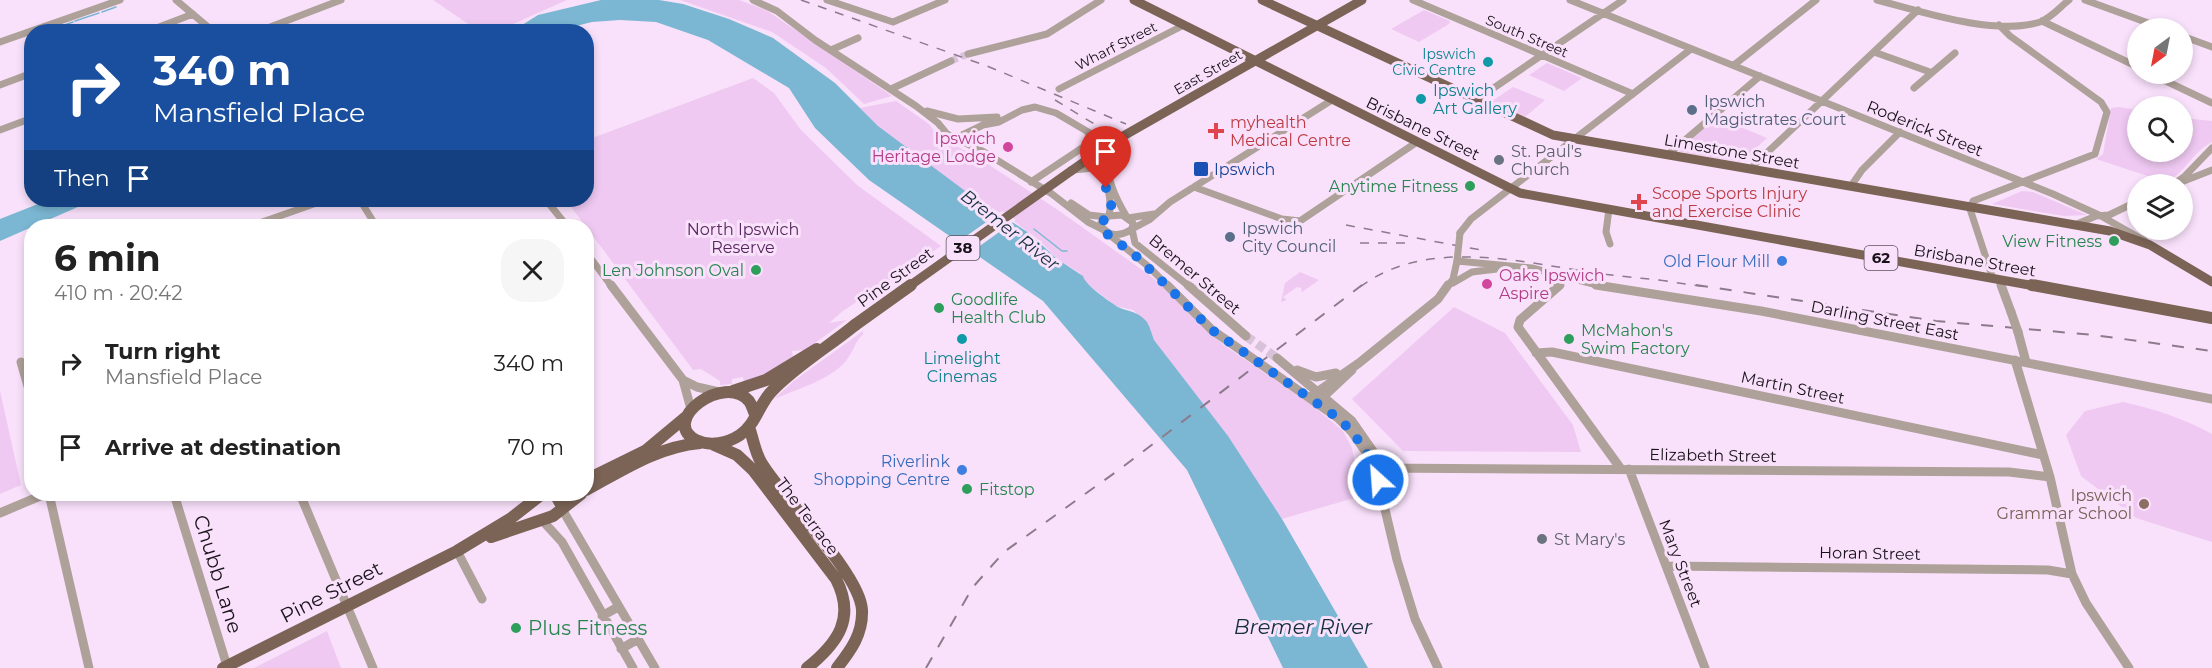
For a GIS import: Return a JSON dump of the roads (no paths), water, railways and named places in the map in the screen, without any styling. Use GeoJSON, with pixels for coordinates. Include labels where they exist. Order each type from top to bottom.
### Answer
{"type":"FeatureCollection","features":[{"type":"Feature","properties":{"kind":"main road","name":"Brisbane Street"},"geometry":{"type":"LineString","coordinates":[[1134,0],[1520,193],[2212,318]]}},
{"type":"Feature","properties":{"kind":"main road","name":"Limestone Street"},"geometry":{"type":"LineString","coordinates":[[1262,0],[1553,135],[2120,233],[2150,245],[2212,282]]}},
{"type":"Feature","properties":{"kind":"main road","name":"East Street"},"geometry":{"type":"LineString","coordinates":[[1071,171],[1118,139],[1362,0]]}},
{"type":"Feature","properties":{"kind":"main road","name":"Pine Street"},"geometry":{"type":"LineString","coordinates":[[755,414],[774,388],[855,325],[1071,171]]}},
{"type":"Feature","properties":{"kind":"main road","name":"Pine Street"},"geometry":{"type":"LineString","coordinates":[[726,392],[766,380],[855,325]]}},
{"type":"Feature","properties":{"kind":"main road","name":"38"},"geometry":{"type":"LineString","coordinates":[[689,412],[704,399],[726,392]]}},
{"type":"Feature","properties":{"kind":"main road"},"geometry":{"type":"LineString","coordinates":[[726,392],[747,399],[753,405],[755,414]]}},
{"type":"Feature","properties":{"kind":"main road"},"geometry":{"type":"LineString","coordinates":[[689,412],[685,423],[688,433],[694,438],[709,443]]}},
{"type":"Feature","properties":{"kind":"main road"},"geometry":{"type":"LineString","coordinates":[[594,476],[645,451],[689,412]]}},
{"type":"Feature","properties":{"kind":"main road","name":"38"},"geometry":{"type":"LineString","coordinates":[[749,427],[755,414]]}},
{"type":"Feature","properties":{"kind":"main road"},"geometry":{"type":"LineString","coordinates":[[594,486],[660,451],[676,445],[732,439],[749,427]]}},
{"type":"Feature","properties":{"kind":"main road","name":"The Terrace"},"geometry":{"type":"LineString","coordinates":[[749,427],[760,461],[856,589],[862,609],[859,633]]}},
{"type":"Feature","properties":{"kind":"main road","name":"The Terrace"},"geometry":{"type":"LineString","coordinates":[[709,443],[733,453],[753,470],[836,579],[844,601],[845,613],[842,629]]}},
{"type":"Feature","properties":{"kind":"main road","name":"Pine Street"},"geometry":{"type":"LineString","coordinates":[[225,667],[457,551],[506,521],[528,501]]}},
{"type":"Feature","properties":{"kind":"main road"},"geometry":{"type":"LineString","coordinates":[[531,501],[534,513],[541,519]]}},
{"type":"Feature","properties":{"kind":"main road"},"geometry":{"type":"LineString","coordinates":[[558,501],[562,508],[572,501]]}},
{"type":"Feature","properties":{"kind":"main road","name":"Pine Street"},"geometry":{"type":"LineString","coordinates":[[457,551],[553,516],[562,508]]}},
{"type":"Feature","properties":{"kind":"main road"},"geometry":{"type":"LineString","coordinates":[[807,668],[827,652],[842,629],[859,633],[837,668]]}},
{"type":"Feature","properties":{"kind":"street"},"geometry":{"type":"LineString","coordinates":[[51,24],[120,0]]}},
{"type":"Feature","properties":{"kind":"street"},"geometry":{"type":"LineString","coordinates":[[176,0],[205,24]]}},
{"type":"Feature","properties":{"kind":"street"},"geometry":{"type":"LineString","coordinates":[[278,24],[341,0]]}},
{"type":"Feature","properties":{"kind":"street"},"geometry":{"type":"LineString","coordinates":[[753,0],[777,10],[891,90],[951,61]]}},
{"type":"Feature","properties":{"kind":"street"},"geometry":{"type":"LineString","coordinates":[[827,0],[892,22],[945,0]]}},
{"type":"Feature","properties":{"kind":"street"},"geometry":{"type":"LineString","coordinates":[[968,54],[1047,34],[1101,0]]}},
{"type":"Feature","properties":{"kind":"street","name":"South Street"},"geometry":{"type":"LineString","coordinates":[[1413,0],[1633,94]]}},
{"type":"Feature","properties":{"kind":"street","name":"Roderick Street"},"geometry":{"type":"LineString","coordinates":[[1570,0],[2023,182],[2101,216],[2150,245]]}},
{"type":"Feature","properties":{"kind":"street"},"geometry":{"type":"LineString","coordinates":[[1476,100],[1623,0]]}},
{"type":"Feature","properties":{"kind":"street"},"geometry":{"type":"LineString","coordinates":[[1734,65],[1816,0]]}},
{"type":"Feature","properties":{"kind":"street"},"geometry":{"type":"LineString","coordinates":[[1877,0],[1999,25],[2029,25],[2042,21],[2069,0]]}},
{"type":"Feature","properties":{"kind":"street"},"geometry":{"type":"LineString","coordinates":[[2085,0],[2134,18]]}},
{"type":"Feature","properties":{"kind":"street"},"geometry":{"type":"LineString","coordinates":[[1754,170],[1754,165],[1918,10]]}},
{"type":"Feature","properties":{"kind":"street"},"geometry":{"type":"LineString","coordinates":[[167,24],[193,14]]}},
{"type":"Feature","properties":{"kind":"street"},"geometry":{"type":"LineString","coordinates":[[2042,21],[2127,62]]}},
{"type":"Feature","properties":{"kind":"street","name":"Wharf Street"},"geometry":{"type":"LineString","coordinates":[[1059,89],[1184,25]]}},
{"type":"Feature","properties":{"kind":"street"},"geometry":{"type":"LineString","coordinates":[[1999,25],[2010,36],[2101,102],[2106,109],[2098,151],[2095,154],[1973,201],[1970,206],[1996,279],[2011,312],[2026,362]]}},
{"type":"Feature","properties":{"kind":"street"},"geometry":{"type":"LineString","coordinates":[[0,42],[24,34]]}},
{"type":"Feature","properties":{"kind":"street"},"geometry":{"type":"LineString","coordinates":[[831,50],[858,38]]}},
{"type":"Feature","properties":{"kind":"street"},"geometry":{"type":"LineString","coordinates":[[2193,40],[2212,47]]}},
{"type":"Feature","properties":{"kind":"street"},"geometry":{"type":"LineString","coordinates":[[1317,396],[1434,303],[1448,288],[1459,263],[1460,233],[1471,219],[1691,49]]}},
{"type":"Feature","properties":{"kind":"street"},"geometry":{"type":"LineString","coordinates":[[1874,52],[1930,72]]}},
{"type":"Feature","properties":{"kind":"street"},"geometry":{"type":"LineString","coordinates":[[1914,88],[1955,53]]}},
{"type":"Feature","properties":{"kind":"street"},"geometry":{"type":"LineString","coordinates":[[0,85],[24,76]]}},
{"type":"Feature","properties":{"kind":"street"},"geometry":{"type":"LineString","coordinates":[[1671,156],[1671,152],[1760,76]]}},
{"type":"Feature","properties":{"kind":"street"},"geometry":{"type":"LineString","coordinates":[[2172,84],[2212,103]]}},
{"type":"Feature","properties":{"kind":"street","name":"Bremer Street"},"geometry":{"type":"LineString","coordinates":[[891,90],[916,106],[947,134],[984,152],[1091,216],[1107,217]]}},
{"type":"Feature","properties":{"kind":"street"},"geometry":{"type":"LineString","coordinates":[[1071,171],[1093,168],[1101,172],[1112,205],[1107,217],[1100,224],[1106,233],[1120,236],[1149,220],[1194,187],[1332,100]]}},
{"type":"Feature","properties":{"kind":"street","name":"Bremer Street"},"geometry":{"type":"LineString","coordinates":[[916,106],[938,115],[966,119]]}},
{"type":"Feature","properties":{"kind":"street"},"geometry":{"type":"LineString","coordinates":[[954,137],[965,136],[985,124],[1001,121],[1026,108],[1044,108],[1085,131],[1108,140],[1118,139]]}},
{"type":"Feature","properties":{"kind":"street"},"geometry":{"type":"LineString","coordinates":[[966,119],[1010,116]]}},
{"type":"Feature","properties":{"kind":"street"},"geometry":{"type":"LineString","coordinates":[[944,129],[950,122],[958,119]]}},
{"type":"Feature","properties":{"kind":"street"},"geometry":{"type":"LineString","coordinates":[[966,119],[975,125],[974,138],[984,152]]}},
{"type":"Feature","properties":{"kind":"street"},"geometry":{"type":"LineString","coordinates":[[0,130],[24,121]]}},
{"type":"Feature","properties":{"kind":"street"},"geometry":{"type":"LineString","coordinates":[[1085,131],[1095,141],[1094,155]]}},
{"type":"Feature","properties":{"kind":"street"},"geometry":{"type":"LineString","coordinates":[[1851,186],[1862,170],[1899,132]]}},
{"type":"Feature","properties":{"kind":"street"},"geometry":{"type":"LineString","coordinates":[[1118,139],[1109,154],[1108,168],[1114,187],[1133,223],[1132,229]]}},
{"type":"Feature","properties":{"kind":"street"},"geometry":{"type":"LineString","coordinates":[[1194,187],[1273,216],[1295,221],[1307,218],[1418,142]]}},
{"type":"Feature","properties":{"kind":"street"},"geometry":{"type":"LineString","coordinates":[[1031,182],[1085,146]]}},
{"type":"Feature","properties":{"kind":"street"},"geometry":{"type":"LineString","coordinates":[[2188,174],[2202,156],[2212,148]]}},
{"type":"Feature","properties":{"kind":"street"},"geometry":{"type":"LineString","coordinates":[[2193,178],[2212,171]]}},
{"type":"Feature","properties":{"kind":"street","name":"Bremer Street"},"geometry":{"type":"LineString","coordinates":[[1052,194],[1149,267],[1212,330],[1317,396]]}},
{"type":"Feature","properties":{"kind":"street"},"geometry":{"type":"LineString","coordinates":[[2077,224],[2109,215],[2127,206]]}},
{"type":"Feature","properties":{"kind":"street"},"geometry":{"type":"LineString","coordinates":[[271,219],[305,207]]}},
{"type":"Feature","properties":{"kind":"street"},"geometry":{"type":"LineString","coordinates":[[552,207],[561,219]]}},
{"type":"Feature","properties":{"kind":"street"},"geometry":{"type":"LineString","coordinates":[[1609,209],[1606,232],[1610,244]]}},
{"type":"Feature","properties":{"kind":"street"},"geometry":{"type":"LineString","coordinates":[[1107,217],[1156,213]]}},
{"type":"Feature","properties":{"kind":"street","name":"Bremer Street"},"geometry":{"type":"LineString","coordinates":[[1132,229],[1140,248],[1174,273],[1246,336]]}},
{"type":"Feature","properties":{"kind":"street"},"geometry":{"type":"LineString","coordinates":[[594,263],[683,380],[689,412]]}},
{"type":"Feature","properties":{"kind":"street","name":"Darling Street East"},"geometry":{"type":"LineString","coordinates":[[1459,263],[1497,270],[1552,275]]}},
{"type":"Feature","properties":{"kind":"street","name":"Darling Street East"},"geometry":{"type":"LineString","coordinates":[[1459,263],[1527,267],[1563,278],[1610,288],[1761,311],[2212,399]]}},
{"type":"Feature","properties":{"kind":"street","name":"Darling Street East"},"geometry":{"type":"LineString","coordinates":[[1448,288],[1461,277],[1472,272],[1497,270]]}},
{"type":"Feature","properties":{"kind":"street","name":"Mary Street"},"geometry":{"type":"LineString","coordinates":[[1563,278],[1560,285],[1520,320],[1518,325],[1536,353],[1625,469],[1666,566],[1705,668]]}},
{"type":"Feature","properties":{"kind":"street","name":"Martin Street"},"geometry":{"type":"LineString","coordinates":[[1536,353],[1552,352],[2043,455]]}},
{"type":"Feature","properties":{"kind":"street","name":"Bremer Street"},"geometry":{"type":"LineString","coordinates":[[1359,363],[1320,377],[1303,373],[1278,358],[1351,431],[1377,468]]}},
{"type":"Feature","properties":{"kind":"street"},"geometry":{"type":"LineString","coordinates":[[2015,360],[2050,477],[2072,574],[2086,603],[2129,668]]}},
{"type":"Feature","properties":{"kind":"street"},"geometry":{"type":"LineString","coordinates":[[21,362],[24,372]]}},
{"type":"Feature","properties":{"kind":"street"},"geometry":{"type":"LineString","coordinates":[[683,380],[701,388],[726,392]]}},
{"type":"Feature","properties":{"kind":"street"},"geometry":{"type":"LineString","coordinates":[[1377,468],[1397,560],[1415,619],[1438,668]]}},
{"type":"Feature","properties":{"kind":"street","name":"Elizabeth Street"},"geometry":{"type":"LineString","coordinates":[[1377,468],[2025,473],[2050,477]]}},
{"type":"Feature","properties":{"kind":"street"},"geometry":{"type":"LineString","coordinates":[[0,513],[30,501]]}},
{"type":"Feature","properties":{"kind":"street"},"geometry":{"type":"LineString","coordinates":[[49,501],[89,668]]}},
{"type":"Feature","properties":{"kind":"street","name":"Chubb Lane"},"geometry":{"type":"LineString","coordinates":[[176,501],[225,667]]}},
{"type":"Feature","properties":{"kind":"street"},"geometry":{"type":"LineString","coordinates":[[303,501],[373,668]]}},
{"type":"Feature","properties":{"kind":"street"},"geometry":{"type":"LineString","coordinates":[[562,508],[582,547],[655,668]]}},
{"type":"Feature","properties":{"kind":"street"},"geometry":{"type":"LineString","coordinates":[[541,519],[555,532],[633,668]]}},
{"type":"Feature","properties":{"kind":"street"},"geometry":{"type":"LineString","coordinates":[[568,554],[582,547]]}},
{"type":"Feature","properties":{"kind":"street"},"geometry":{"type":"LineString","coordinates":[[457,551],[482,599]]}},
{"type":"Feature","properties":{"kind":"street","name":"Horan Street"},"geometry":{"type":"LineString","coordinates":[[1666,566],[2048,570],[2072,574]]}},
{"type":"Feature","properties":{"kind":"street"},"geometry":{"type":"LineString","coordinates":[[602,616],[618,607]]}},
{"type":"Feature","properties":{"kind":"street"},"geometry":{"type":"LineString","coordinates":[[621,649],[638,639]]}},
{"type":"Feature","properties":{"kind":"water","name":"Bremer River"},"geometry":{"type":"Polygon","coordinates":[[[601,0],[659,0],[683,4],[729,19],[773,38],[835,83],[878,126],[972,196],[1029,233],[1057,259],[1083,276],[1088,284],[1104,297],[1118,307],[1144,318],[1154,340],[1228,436],[1282,519],[1368,668],[1283,668],[1187,470],[1043,301],[869,180],[815,128],[789,88],[708,40],[656,22],[620,20],[584,24],[524,24],[538,15],[601,0]]]}},
{"type":"Feature","properties":{"kind":"water"},"geometry":{"type":"Polygon","coordinates":[[[30,207],[78,207],[50,219],[24,219],[24,231],[0,241],[0,219],[30,207]]]}},
{"type":"Feature","properties":{"kind":"waterway"},"geometry":{"type":"LineString","coordinates":[[102,12],[116,7]]}},
{"type":"Feature","properties":{"kind":"waterway"},"geometry":{"type":"LineString","coordinates":[[75,21],[99,13]]}},
{"type":"Feature","properties":{"kind":"waterway"},"geometry":{"type":"LineString","coordinates":[[67,24],[73,22]]}},
{"type":"Feature","properties":{"kind":"waterway"},"geometry":{"type":"LineString","coordinates":[[1034,229],[1062,251],[1067,251]]}},
{"type":"Feature","properties":{"kind":"tunnel"},"geometry":{"type":"LineString","coordinates":[[951,61],[968,54]]}},
{"type":"Feature","properties":{"kind":"tunnel"},"geometry":{"type":"LineString","coordinates":[[1246,336],[1277,358]]}},
{"type":"Feature","properties":{"kind":"railway"},"geometry":{"type":"LineString","coordinates":[[801,0],[987,66],[1126,124]]}},
{"type":"Feature","properties":{"kind":"railway"},"geometry":{"type":"LineString","coordinates":[[1055,100],[1109,133]]}},
{"type":"Feature","properties":{"kind":"railway"},"geometry":{"type":"LineString","coordinates":[[1346,225],[1481,250]]}},
{"type":"Feature","properties":{"kind":"railway"},"geometry":{"type":"LineString","coordinates":[[1360,243],[1408,243]]}},
{"type":"Feature","properties":{"kind":"railway"},"geometry":{"type":"LineString","coordinates":[[1360,287],[1386,272],[1413,262],[1471,257],[1661,280]]}},
{"type":"Feature","properties":{"kind":"railway"},"geometry":{"type":"LineString","coordinates":[[1661,280],[1667,281]]}},
{"type":"Feature","properties":{"kind":"railway"},"geometry":{"type":"LineString","coordinates":[[1661,280],[1706,287]]}},
{"type":"Feature","properties":{"kind":"railway"},"geometry":{"type":"LineString","coordinates":[[926,668],[973,587],[1004,552],[1120,469],[1362,285]]}},
{"type":"Feature","properties":{"kind":"railway"},"geometry":{"type":"LineString","coordinates":[[1696,285],[1936,321],[2094,335],[2212,351]]}},
{"type":"Feature","properties":{"kind":"place","name":"Ipswich Civic Centre"},"geometry":{"type":"Point","coordinates":[1488,62]}},
{"type":"Feature","properties":{"kind":"place","name":"Ipswich Art Gallery"},"geometry":{"type":"Point","coordinates":[1421,99]}},
{"type":"Feature","properties":{"kind":"place","name":"Ipswich Magistrates Court"},"geometry":{"type":"Point","coordinates":[1692,110]}},
{"type":"Feature","properties":{"kind":"place","name":"myhealth Medical Centre"},"geometry":{"type":"Point","coordinates":[1216,131]}},
{"type":"Feature","properties":{"kind":"place","name":"Ipswich Heritage Lodge"},"geometry":{"type":"Point","coordinates":[1008,147]}},
{"type":"Feature","properties":{"kind":"place","name":"St. Paul's Church"},"geometry":{"type":"Point","coordinates":[1499,160]}},
{"type":"Feature","properties":{"kind":"place","name":"Ipswich"},"geometry":{"type":"Point","coordinates":[1201,169]}},
{"type":"Feature","properties":{"kind":"place","name":"Anytime Fitness"},"geometry":{"type":"Point","coordinates":[1470,186]}},
{"type":"Feature","properties":{"kind":"place","name":"Scope Sports Injury and Exercise Clinic"},"geometry":{"type":"Point","coordinates":[1639,202]}},
{"type":"Feature","properties":{"kind":"place","name":"Ipswich City Council"},"geometry":{"type":"Point","coordinates":[1230,237]}},
{"type":"Feature","properties":{"kind":"place","name":"View Fitness"},"geometry":{"type":"Point","coordinates":[2114,241]}},
{"type":"Feature","properties":{"kind":"place","name":"Old Flour Mill"},"geometry":{"type":"Point","coordinates":[1782,261]}},
{"type":"Feature","properties":{"kind":"place","name":"Len Johnson Oval"},"geometry":{"type":"Point","coordinates":[756,270]}},
{"type":"Feature","properties":{"kind":"place","name":"Oaks Ipswich Aspire"},"geometry":{"type":"Point","coordinates":[1487,284]}},
{"type":"Feature","properties":{"kind":"place","name":"Goodlife Health Club"},"geometry":{"type":"Point","coordinates":[939,308]}},
{"type":"Feature","properties":{"kind":"place","name":"Limelight Cinemas"},"geometry":{"type":"Point","coordinates":[962,339]}},
{"type":"Feature","properties":{"kind":"place","name":"McMahon's Swim Factory"},"geometry":{"type":"Point","coordinates":[1569,339]}},
{"type":"Feature","properties":{"kind":"place","name":"Riverlink Shopping Centre"},"geometry":{"type":"Point","coordinates":[962,470]}},
{"type":"Feature","properties":{"kind":"place","name":"Fitstop"},"geometry":{"type":"Point","coordinates":[967,489]}},
{"type":"Feature","properties":{"kind":"place","name":"Ipswich Grammar School"},"geometry":{"type":"Point","coordinates":[2144,504]}},
{"type":"Feature","properties":{"kind":"place","name":"St Mary's"},"geometry":{"type":"Point","coordinates":[1542,539]}},
{"type":"Feature","properties":{"kind":"place","name":"Plus Fitness"},"geometry":{"type":"Point","coordinates":[516,628]}},
{"type":"Feature","properties":{"kind":"park label","name":"North Ipswich Reserve"},"geometry":{"type":"Point","coordinates":[743,238]}}]}
